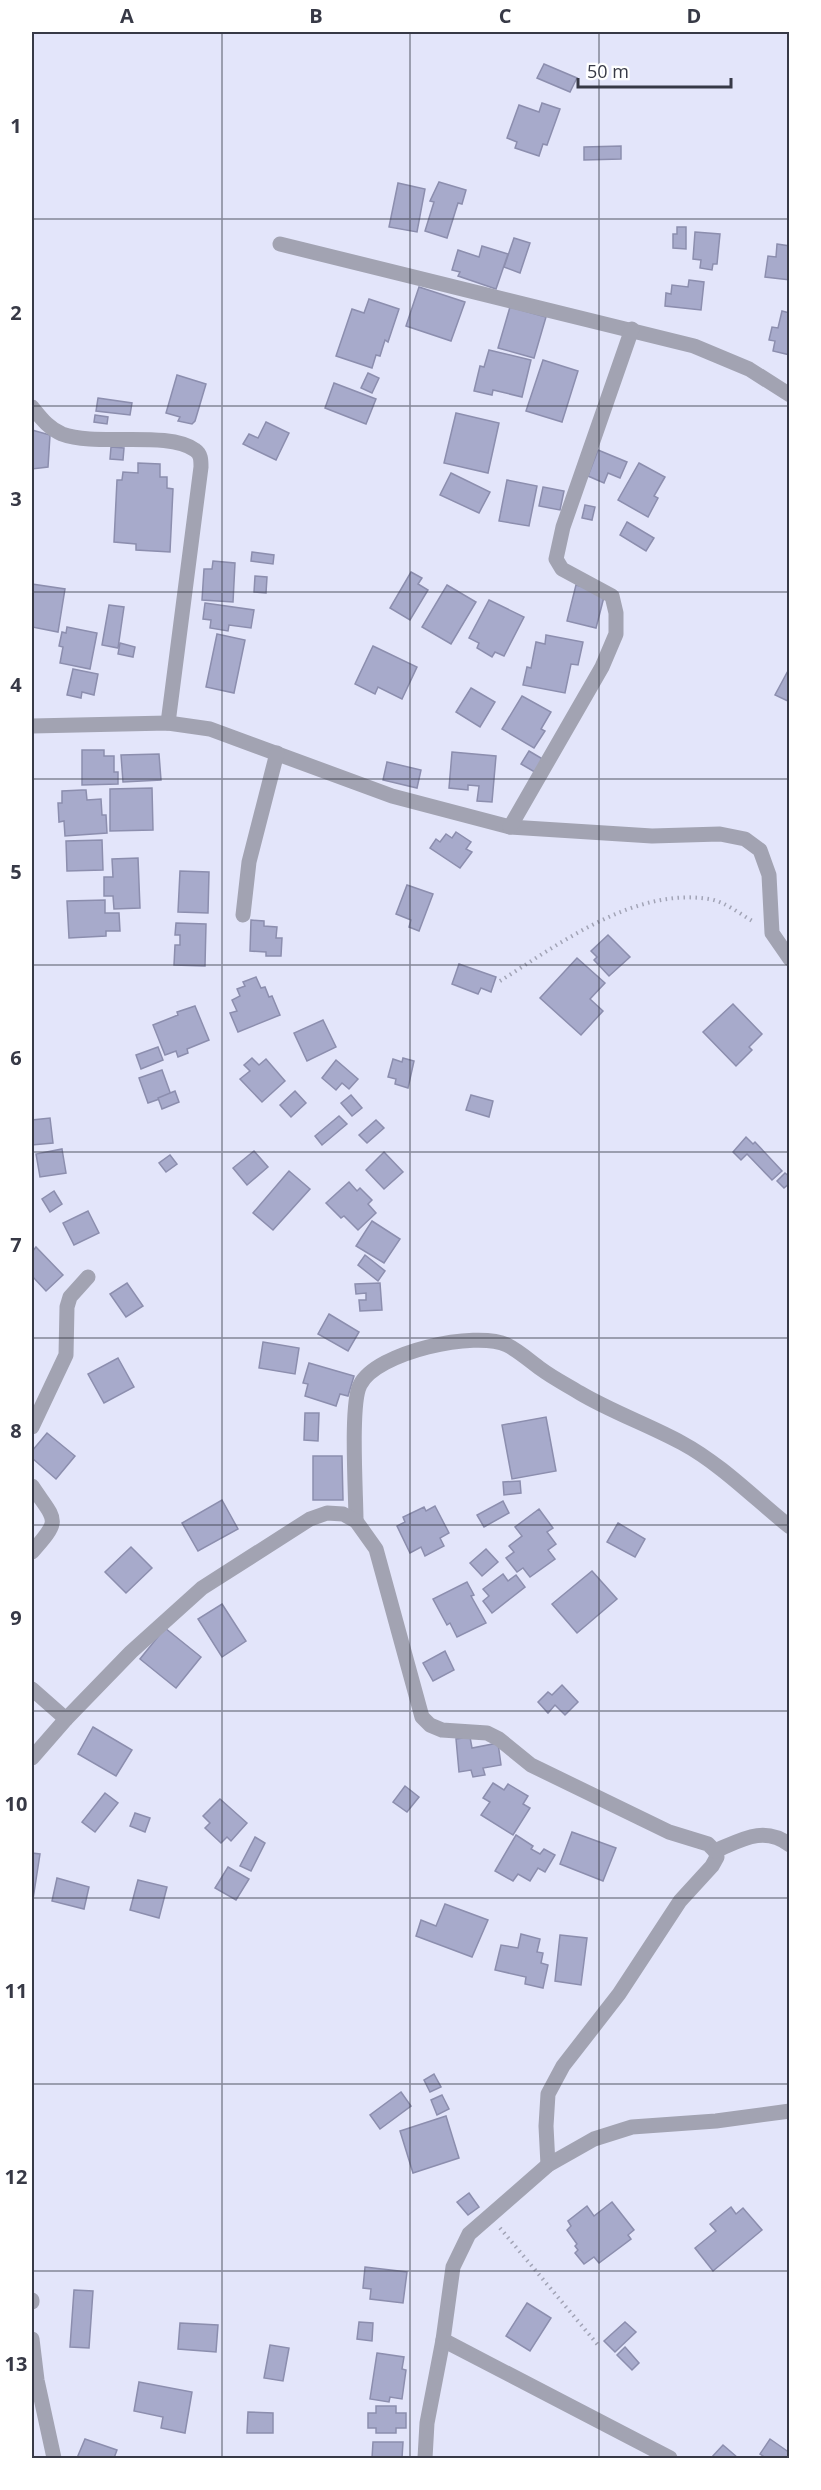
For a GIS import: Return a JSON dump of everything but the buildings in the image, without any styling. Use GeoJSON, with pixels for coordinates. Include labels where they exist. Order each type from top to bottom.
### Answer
{"type":"FeatureCollection","features":[{"type":"Feature","properties":{"kind":"street"},"geometry":{"type":"LineString","coordinates":[[280,244],[694,346],[749,369],[789,395]]}},
{"type":"Feature","properties":{"kind":"street"},"geometry":{"type":"LineString","coordinates":[[510,827],[602,668],[616,634],[616,613],[612,597],[562,569],[556,559],[563,527],[632,329]]}},
{"type":"Feature","properties":{"kind":"street"},"geometry":{"type":"LineString","coordinates":[[32,407],[46,425],[63,434],[80,437],[177,442],[195,450],[201,457],[168,723]]}},
{"type":"Feature","properties":{"kind":"street"},"geometry":{"type":"LineString","coordinates":[[32,726],[168,723],[210,729],[392,796],[510,827],[652,836],[720,834],[745,839],[760,850],[769,875],[772,933],[789,959]]}},
{"type":"Feature","properties":{"kind":"street"},"geometry":{"type":"LineString","coordinates":[[243,915],[249,862],[277,753]]}},
{"type":"Feature","properties":{"kind":"street"},"geometry":{"type":"LineString","coordinates":[[32,1426],[66,1355],[67,1306],[70,1297],[88,1277]]}},
{"type":"Feature","properties":{"kind":"street"},"geometry":{"type":"LineString","coordinates":[[356,1521],[355,1406],[360,1384],[372,1372],[399,1356],[429,1347],[473,1339],[488,1340],[507,1346],[582,1394],[684,1444],[789,1527]]}},
{"type":"Feature","properties":{"kind":"street"},"geometry":{"type":"LineString","coordinates":[[32,1486],[54,1523],[51,1530],[32,1552]]}},
{"type":"Feature","properties":{"kind":"street"},"geometry":{"type":"LineString","coordinates":[[32,1758],[131,1652],[202,1588],[310,1519],[327,1514],[343,1514],[356,1521],[376,1549],[422,1717],[430,1725],[442,1730],[487,1733],[499,1739],[531,1765],[669,1832],[708,1844],[717,1857],[712,1866],[680,1901],[619,1994],[563,2066],[548,2094],[546,2126],[548,2165]]}},
{"type":"Feature","properties":{"kind":"street"},"geometry":{"type":"LineString","coordinates":[[32,1689],[66,1719]]}},
{"type":"Feature","properties":{"kind":"street"},"geometry":{"type":"LineString","coordinates":[[715,1851],[749,1837],[767,1834],[789,1845]]}},
{"type":"Feature","properties":{"kind":"street"},"geometry":{"type":"LineString","coordinates":[[425,2458],[427,2423],[443,2340],[453,2267],[469,2234],[548,2165],[594,2139],[632,2127],[716,2121],[789,2111]]}},
{"type":"Feature","properties":{"kind":"street"},"geometry":{"type":"LineString","coordinates":[[32,2339],[37,2380],[54,2458]]}},
{"type":"Feature","properties":{"kind":"street"},"geometry":{"type":"LineString","coordinates":[[443,2340],[670,2458]]}},
{"type":"Feature","properties":{"kind":"path"},"geometry":{"type":"LineString","coordinates":[[500,981],[581,931],[637,906],[681,897],[711,899],[772,933]]}},
{"type":"Feature","properties":{"kind":"path"},"geometry":{"type":"LineString","coordinates":[[490,2216],[598,2345]]}}]}
